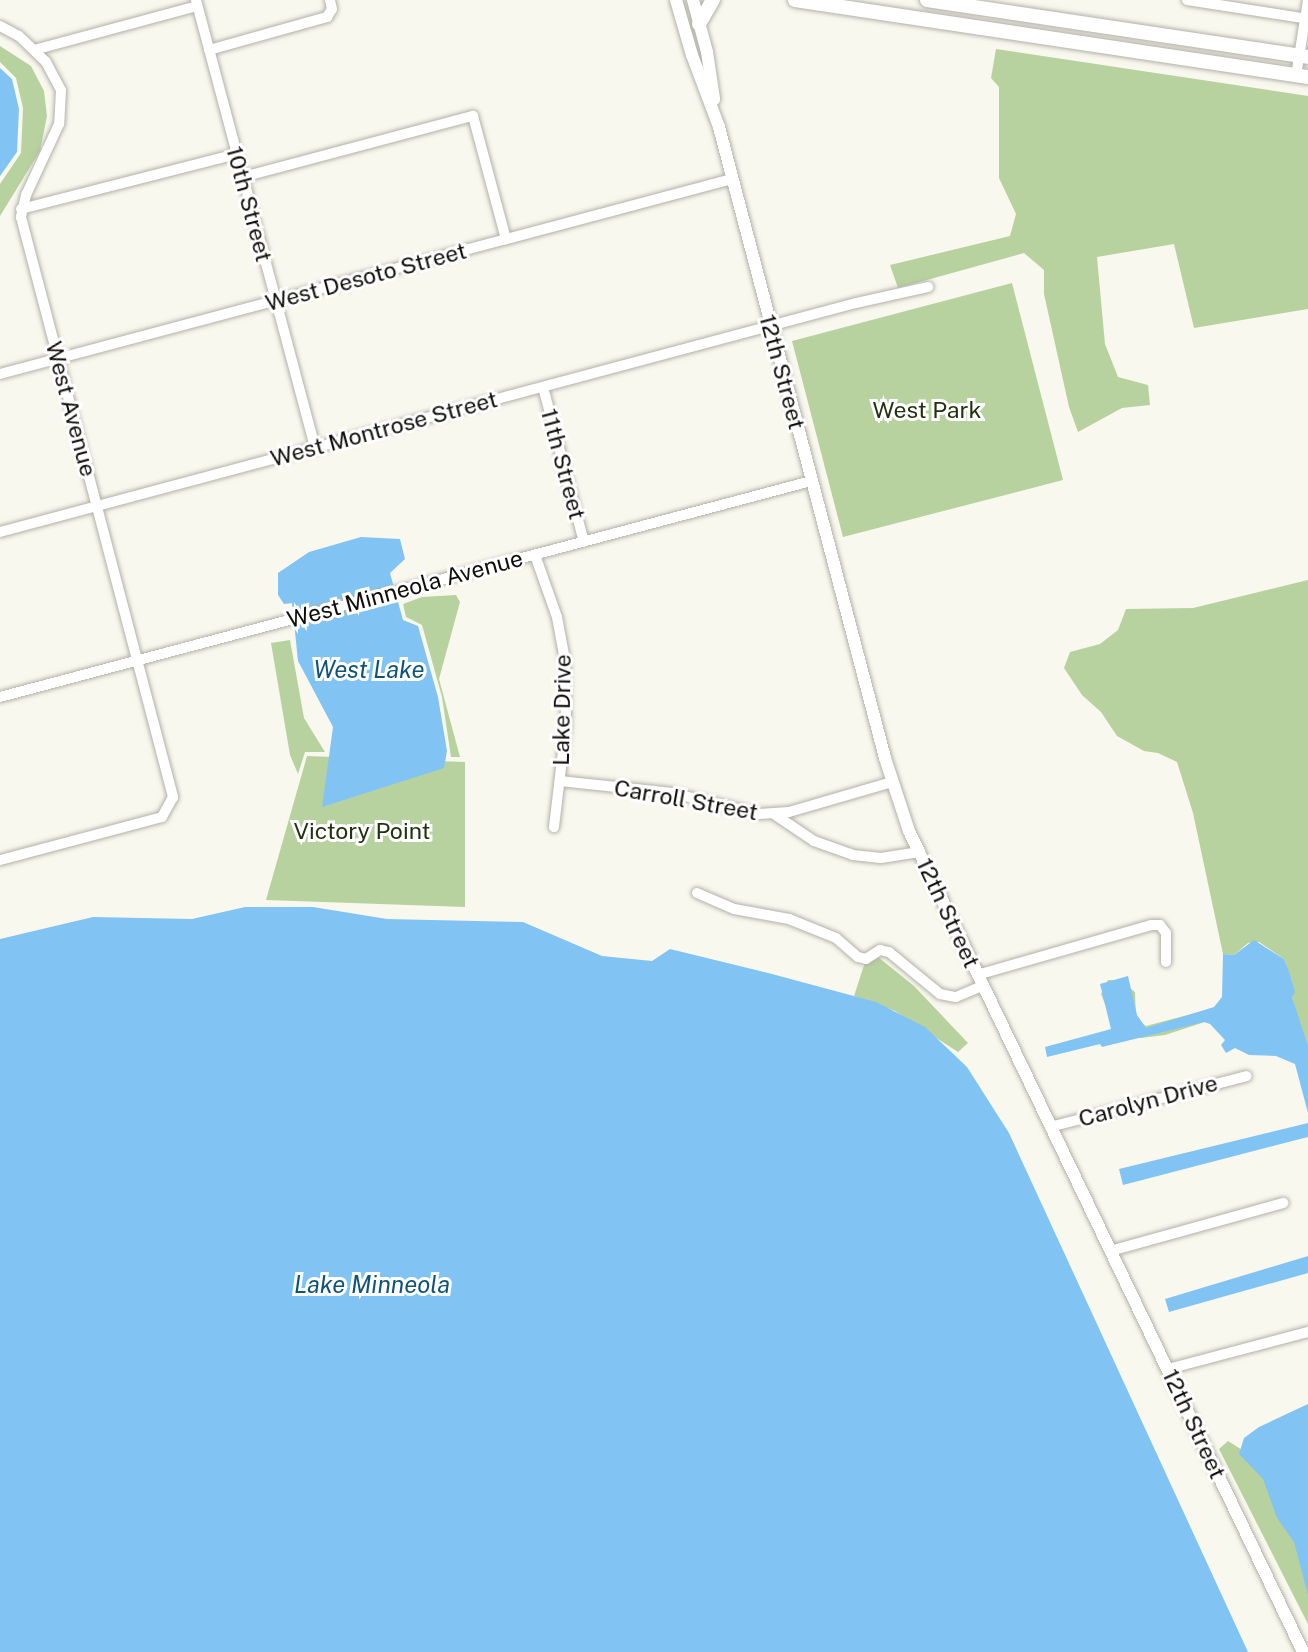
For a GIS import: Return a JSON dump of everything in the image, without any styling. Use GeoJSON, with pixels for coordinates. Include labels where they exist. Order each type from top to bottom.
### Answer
{"type":"FeatureCollection","features":[{"type":"Feature","properties":{"kind":"highway"},"geometry":{"type":"LineString","coordinates":[[699,24],[713,0]]}},
{"type":"Feature","properties":{"kind":"highway"},"geometry":{"type":"LineString","coordinates":[[795,0],[1302,76]]}},
{"type":"Feature","properties":{"kind":"highway"},"geometry":{"type":"LineString","coordinates":[[927,0],[1303,57]]}},
{"type":"Feature","properties":{"kind":"main road","name":"12th Street"},"geometry":{"type":"LineString","coordinates":[[676,0],[692,55],[719,127]]}},
{"type":"Feature","properties":{"kind":"main road","name":"12th Street"},"geometry":{"type":"LineString","coordinates":[[693,0],[707,52],[719,127],[769,327],[892,782],[918,852],[1303,1652]]}},
{"type":"Feature","properties":{"kind":"street"},"geometry":{"type":"LineString","coordinates":[[209,50],[331,14],[330,0]]}},
{"type":"Feature","properties":{"kind":"street"},"geometry":{"type":"LineString","coordinates":[[1187,0],[1225,3],[1306,19]]}},
{"type":"Feature","properties":{"kind":"street"},"geometry":{"type":"LineString","coordinates":[[1302,76],[1308,0]]}},
{"type":"Feature","properties":{"kind":"street"},"geometry":{"type":"LineString","coordinates":[[34,50],[196,3]]}},
{"type":"Feature","properties":{"kind":"street","name":"10th Street"},"geometry":{"type":"LineString","coordinates":[[196,3],[315,448]]}},
{"type":"Feature","properties":{"kind":"street"},"geometry":{"type":"LineString","coordinates":[[0,26],[34,50],[58,80],[62,112],[52,142],[21,209]]}},
{"type":"Feature","properties":{"kind":"street"},"geometry":{"type":"LineString","coordinates":[[692,55],[707,52]]}},
{"type":"Feature","properties":{"kind":"street"},"geometry":{"type":"LineString","coordinates":[[243,177],[473,116],[506,239]]}},
{"type":"Feature","properties":{"kind":"street"},"geometry":{"type":"LineString","coordinates":[[21,209],[237,154]]}},
{"type":"Feature","properties":{"kind":"street","name":"West Desoto Street"},"geometry":{"type":"LineString","coordinates":[[0,374],[732,179]]}},
{"type":"Feature","properties":{"kind":"street","name":"West Avenue"},"geometry":{"type":"LineString","coordinates":[[0,860],[162,817],[172,805],[173,791],[23,230],[21,209]]}},
{"type":"Feature","properties":{"kind":"street","name":"West Montrose Street"},"geometry":{"type":"LineString","coordinates":[[0,532],[928,287]]}},
{"type":"Feature","properties":{"kind":"street","name":"11th Street"},"geometry":{"type":"LineString","coordinates":[[543,387],[583,542]]}},
{"type":"Feature","properties":{"kind":"street","name":"West Minneola Avenue"},"geometry":{"type":"LineString","coordinates":[[0,697],[811,481]]}},
{"type":"Feature","properties":{"kind":"street","name":"Lake Drive"},"geometry":{"type":"LineString","coordinates":[[535,555],[558,617],[565,660],[566,726],[554,827]]}},
{"type":"Feature","properties":{"kind":"street","name":"Carroll Street"},"geometry":{"type":"LineString","coordinates":[[560,781],[672,793],[745,812],[774,814],[892,782]]}},
{"type":"Feature","properties":{"kind":"street"},"geometry":{"type":"LineString","coordinates":[[774,814],[814,841],[853,855],[881,858],[918,852]]}},
{"type":"Feature","properties":{"kind":"street"},"geometry":{"type":"LineString","coordinates":[[697,892],[734,909],[789,919],[836,938],[858,957],[866,959],[880,950],[889,952],[940,994],[956,997],[980,980],[1151,925],[1160,925],[1166,933],[1166,962]]}},
{"type":"Feature","properties":{"kind":"street","name":"Carolyn Drive"},"geometry":{"type":"LineString","coordinates":[[1050,1127],[1247,1076]]}},
{"type":"Feature","properties":{"kind":"street"},"geometry":{"type":"LineString","coordinates":[[1110,1251],[1283,1203]]}},
{"type":"Feature","properties":{"kind":"street"},"geometry":{"type":"LineString","coordinates":[[1168,1369],[1308,1332]]}},
{"type":"Feature","properties":{"kind":"green space"},"geometry":{"type":"Polygon","coordinates":[[[0,46],[31,66],[44,91],[47,116],[40,151],[0,216],[0,184],[21,153],[23,108],[16,78],[0,62],[0,46]]]}},
{"type":"Feature","properties":{"kind":"green space"},"geometry":{"type":"Polygon","coordinates":[[[996,49],[1308,96],[1308,309],[1194,328],[1174,244],[1097,257],[1105,344],[1118,377],[1148,385],[1150,405],[1122,408],[1078,432],[1069,407],[1044,294],[1044,270],[1024,253],[898,288],[890,265],[1010,236],[1016,214],[999,178],[999,87],[991,78],[996,49]]]}},
{"type":"Feature","properties":{"kind":"green space","name":"West Park"},"geometry":{"type":"Polygon","coordinates":[[[1012,283],[1063,480],[843,537],[792,341],[1012,283]]]}},
{"type":"Feature","properties":{"kind":"green space"},"geometry":{"type":"Polygon","coordinates":[[[1308,580],[1308,1054],[1292,997],[1292,981],[1284,959],[1259,942],[1248,943],[1234,955],[1223,954],[1193,813],[1177,762],[1158,753],[1144,751],[1117,736],[1101,712],[1082,695],[1064,668],[1070,652],[1100,644],[1118,630],[1126,609],[1193,608],[1308,580]]]}},
{"type":"Feature","properties":{"kind":"green space"},"geometry":{"type":"Polygon","coordinates":[[[456,595],[460,602],[439,679],[460,757],[451,757],[442,697],[422,625],[406,617],[403,604],[422,597],[456,595]]]}},
{"type":"Feature","properties":{"kind":"green space"},"geometry":{"type":"Polygon","coordinates":[[[290,640],[304,718],[325,752],[305,752],[298,774],[290,755],[271,643],[290,640]]]}},
{"type":"Feature","properties":{"kind":"green space","name":"Victory Point"},"geometry":{"type":"Polygon","coordinates":[[[307,756],[465,762],[465,907],[266,900],[307,756]]]}},
{"type":"Feature","properties":{"kind":"green space"},"geometry":{"type":"Polygon","coordinates":[[[873,953],[914,986],[968,1043],[958,1052],[895,1011],[854,996],[866,959],[873,953]]]}},
{"type":"Feature","properties":{"kind":"green space"},"geometry":{"type":"Polygon","coordinates":[[[1108,980],[1120,980],[1135,992],[1136,1019],[1146,1026],[1214,1008],[1208,1021],[1165,1035],[1141,1038],[1122,1033],[1109,1014],[1101,994],[1108,980]]]}},
{"type":"Feature","properties":{"kind":"green space"},"geometry":{"type":"Polygon","coordinates":[[[1228,1441],[1247,1453],[1308,1545],[1308,1624],[1219,1449],[1228,1441]]]}},
{"type":"Feature","properties":{"kind":"water"},"geometry":{"type":"Polygon","coordinates":[[[0,68],[12,79],[19,109],[17,152],[0,176],[0,68]]]}},
{"type":"Feature","properties":{"kind":"water","name":"West Lake"},"geometry":{"type":"Polygon","coordinates":[[[361,537],[400,539],[405,559],[390,573],[403,620],[418,626],[438,697],[447,751],[444,768],[322,807],[333,727],[298,661],[292,603],[284,604],[278,595],[278,573],[309,552],[361,537]]]}},
{"type":"Feature","properties":{"kind":"water","name":"Lake Minneola"},"geometry":{"type":"Polygon","coordinates":[[[245,907],[313,907],[387,919],[523,922],[602,956],[652,961],[670,949],[876,1002],[925,1027],[967,1067],[1009,1133],[1248,1652],[0,1652],[0,939],[93,917],[192,919],[245,907]]]}},
{"type":"Feature","properties":{"kind":"water"},"geometry":{"type":"Polygon","coordinates":[[[1254,940],[1284,959],[1290,974],[1295,992],[1292,997],[1308,1046],[1308,1113],[1295,1064],[1276,1056],[1249,1055],[1235,1048],[1226,1053],[1221,1045],[1225,1040],[1210,1024],[1204,1022],[1102,1047],[1100,1044],[1047,1057],[1045,1047],[1111,1029],[1100,984],[1128,976],[1137,1015],[1146,1028],[1214,1007],[1222,997],[1223,954],[1234,955],[1254,940]]]}},
{"type":"Feature","properties":{"kind":"water"},"geometry":{"type":"Polygon","coordinates":[[[1308,1123],[1308,1137],[1123,1185],[1119,1169],[1308,1123]]]}},
{"type":"Feature","properties":{"kind":"water"},"geometry":{"type":"Polygon","coordinates":[[[1308,1256],[1308,1273],[1169,1312],[1165,1299],[1308,1256]]]}},
{"type":"Feature","properties":{"kind":"water"},"geometry":{"type":"Polygon","coordinates":[[[1308,1404],[1308,1595],[1294,1542],[1277,1518],[1263,1479],[1239,1454],[1244,1438],[1259,1427],[1308,1404]]]}}]}
